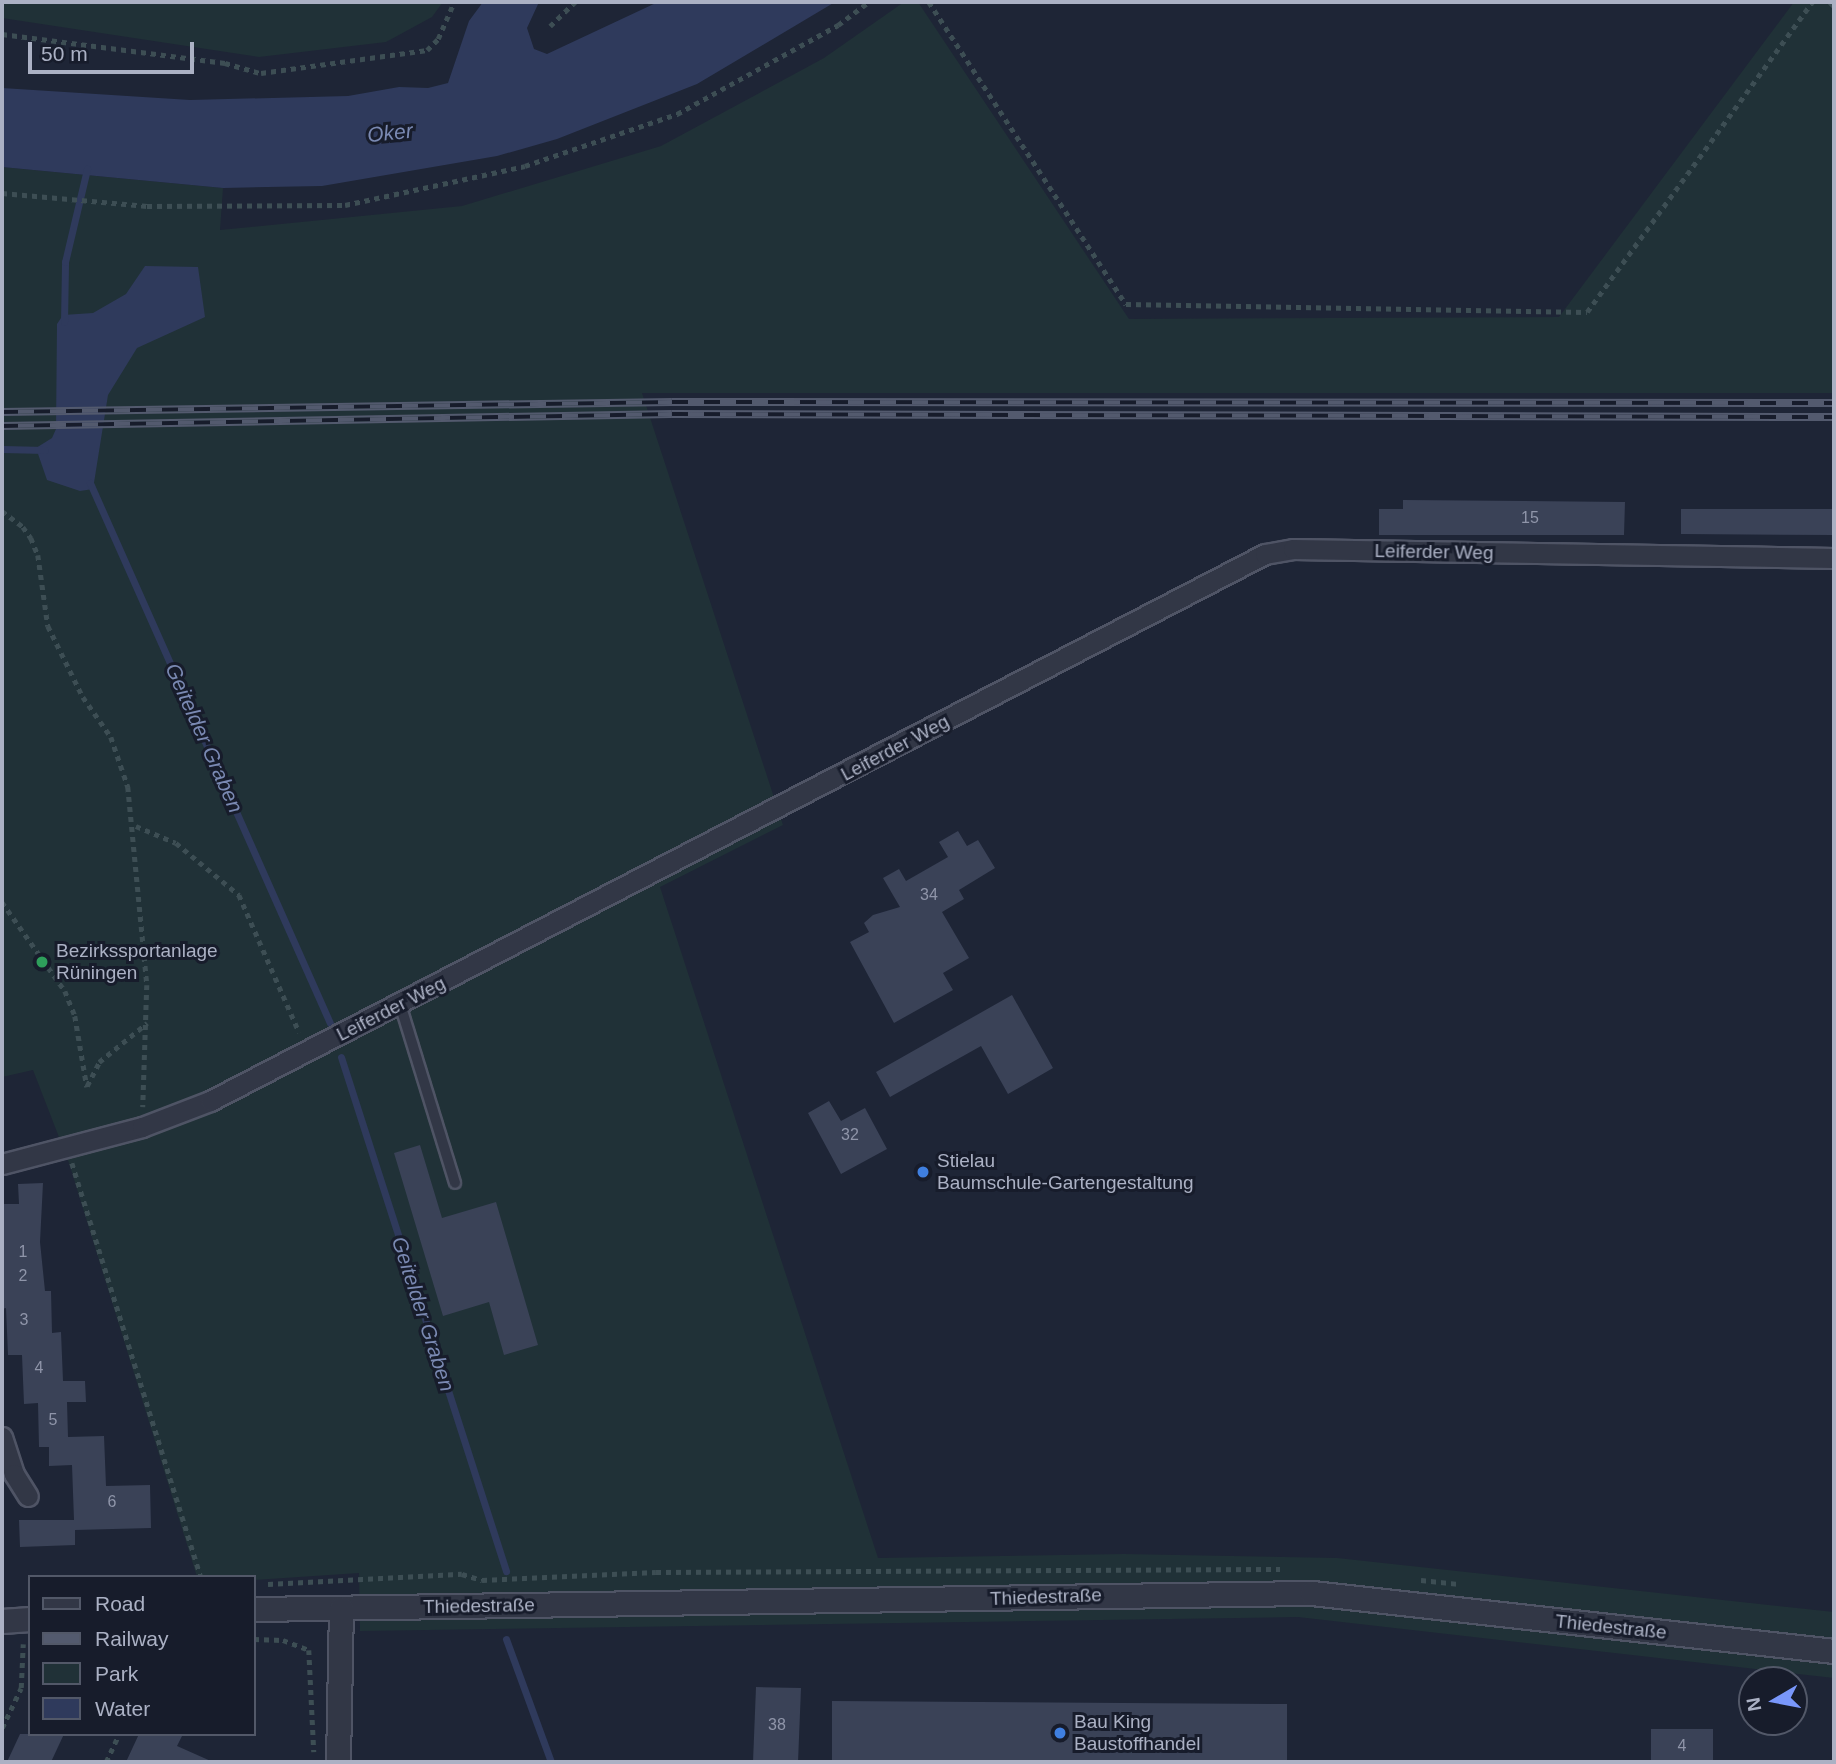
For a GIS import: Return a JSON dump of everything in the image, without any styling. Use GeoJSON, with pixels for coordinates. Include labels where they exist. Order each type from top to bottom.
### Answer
{"type":"FeatureCollection","features":[{"type":"Feature","properties":{"kind":"street","name":"Leiferder Weg"},"geometry":{"type":"LineString","coordinates":[[2,1164],[142,1127],[210,1101],[1265,554],[1293,549],[1834,558]]}},
{"type":"Feature","properties":{"kind":"street"},"geometry":{"type":"LineString","coordinates":[[2,1437],[14,1474],[28,1496]]}},
{"type":"Feature","properties":{"kind":"street","name":"Thiedestraße"},"geometry":{"type":"LineString","coordinates":[[256,1609],[1312,1593],[1834,1651]]}},
{"type":"Feature","properties":{"kind":"street"},"geometry":{"type":"LineString","coordinates":[[338,1762],[341,1608]]}},
{"type":"Feature","properties":{"kind":"street"},"geometry":{"type":"LineString","coordinates":[[2,1621],[28,1619]]}},
{"type":"Feature","properties":{"kind":"lane"},"geometry":{"type":"LineString","coordinates":[[400,1004],[455,1183]]}},
{"type":"Feature","properties":{"kind":"path"},"geometry":{"type":"LineString","coordinates":[[2,34],[225,63],[261,73],[427,50],[438,38],[454,2]]}},
{"type":"Feature","properties":{"kind":"path"},"geometry":{"type":"LineString","coordinates":[[550,26],[575,2]]}},
{"type":"Feature","properties":{"kind":"path"},"geometry":{"type":"LineString","coordinates":[[2,193],[100,204],[345,205],[525,166],[677,114],[838,25],[869,2]]}},
{"type":"Feature","properties":{"kind":"path"},"geometry":{"type":"LineString","coordinates":[[929,2],[1126,303],[1587,312],[1812,2]]}},
{"type":"Feature","properties":{"kind":"path"},"geometry":{"type":"LineString","coordinates":[[1830,2],[1834,6]]}},
{"type":"Feature","properties":{"kind":"path"},"geometry":{"type":"LineString","coordinates":[[2,511],[23,527],[31,538],[38,555],[48,626],[73,678],[122,760],[135,826],[148,1022],[142,1127]]}},
{"type":"Feature","properties":{"kind":"path"},"geometry":{"type":"LineString","coordinates":[[135,826],[176,843],[239,895],[308,1052]]}},
{"type":"Feature","properties":{"kind":"path"},"geometry":{"type":"LineString","coordinates":[[2,902],[65,991],[75,1016],[87,1087],[99,1062],[148,1022]]}},
{"type":"Feature","properties":{"kind":"path"},"geometry":{"type":"LineString","coordinates":[[67,1147],[200,1575]]}},
{"type":"Feature","properties":{"kind":"path"},"geometry":{"type":"LineString","coordinates":[[256,1639],[283,1640],[309,1650],[314,1762]]}},
{"type":"Feature","properties":{"kind":"path"},"geometry":{"type":"LineString","coordinates":[[2,1728],[21,1688],[23,1644]]}},
{"type":"Feature","properties":{"kind":"path"},"geometry":{"type":"LineString","coordinates":[[106,1762],[118,1736]]}},
{"type":"Feature","properties":{"kind":"green space"},"geometry":{"type":"Polygon","coordinates":[[[2,2],[443,2],[432,17],[386,42],[259,57],[2,18],[2,2]]]}},
{"type":"Feature","properties":{"kind":"green space"},"geometry":{"type":"Polygon","coordinates":[[[904,2],[918,2],[1129,319],[1559,317],[1794,2],[1834,2],[1834,393],[642,393],[783,825],[660,887],[878,1558],[1124,1554],[1337,1558],[1834,1612],[1834,1678],[1808,1675],[1808,1666],[1738,1667],[1298,1617],[360,1631],[359,1573],[256,1580],[256,1575],[196,1575],[69,1163],[33,1070],[2,1077],[2,167],[223,188],[220,230],[462,206],[661,146],[824,58],[904,2]]]}},
{"type":"Feature","properties":{"kind":"water","name":"Oker"},"geometry":{"type":"Polygon","coordinates":[[[483,2],[539,2],[527,28],[534,49],[547,54],[658,2],[835,2],[697,84],[557,139],[497,156],[322,186],[223,188],[2,167],[2,88],[190,100],[348,96],[399,87],[428,88],[448,83],[469,21],[483,2]]]}},
{"type":"Feature","properties":{"kind":"water"},"geometry":{"type":"Polygon","coordinates":[[[145,266],[198,267],[205,317],[137,348],[108,395],[93,489],[80,491],[47,480],[36,448],[52,438],[56,429],[57,324],[63,315],[93,313],[126,294],[145,266]]]}},
{"type":"Feature","properties":{"kind":"building"},"geometry":{"type":"Polygon","coordinates":[[[1403,500],[1625,502],[1624,535],[1379,535],[1379,509],[1403,509],[1403,500]]]}},
{"type":"Feature","properties":{"kind":"building"},"geometry":{"type":"Polygon","coordinates":[[[1681,509],[1834,509],[1834,535],[1681,534],[1681,509]]]}},
{"type":"Feature","properties":{"kind":"building"},"geometry":{"type":"Polygon","coordinates":[[[958,831],[967,846],[978,840],[995,868],[959,890],[964,899],[942,912],[969,958],[943,973],[953,990],[894,1023],[850,942],[869,932],[864,923],[873,915],[900,907],[883,878],[899,869],[906,881],[948,857],[939,842],[958,831]]]}},
{"type":"Feature","properties":{"kind":"building"},"geometry":{"type":"Polygon","coordinates":[[[1012,995],[1053,1068],[1008,1094],[981,1046],[890,1097],[876,1072],[1012,995]]]}},
{"type":"Feature","properties":{"kind":"building"},"geometry":{"type":"Polygon","coordinates":[[[829,1101],[841,1121],[865,1108],[887,1149],[841,1174],[808,1113],[829,1101]]]}},
{"type":"Feature","properties":{"kind":"building"},"geometry":{"type":"Polygon","coordinates":[[[420,1145],[442,1218],[496,1202],[538,1345],[504,1355],[489,1302],[443,1316],[394,1153],[420,1145]]]}},
{"type":"Feature","properties":{"kind":"building"},"geometry":{"type":"Polygon","coordinates":[[[43,1183],[40,1242],[45,1291],[51,1291],[52,1333],[61,1332],[63,1381],[85,1381],[86,1402],[67,1402],[68,1437],[104,1436],[106,1486],[150,1485],[151,1528],[75,1530],[75,1545],[20,1547],[19,1520],[74,1520],[72,1465],[49,1466],[49,1447],[39,1447],[38,1403],[24,1404],[22,1355],[8,1355],[6,1308],[2,1309],[2,1204],[19,1204],[18,1184],[43,1183]]]}},
{"type":"Feature","properties":{"kind":"building"},"geometry":{"type":"Polygon","coordinates":[[[756,1687],[801,1688],[798,1762],[753,1762],[756,1687]]]}},
{"type":"Feature","properties":{"kind":"building","name":"Bau King Baustoffhandel"},"geometry":{"type":"Polygon","coordinates":[[[832,1701],[1287,1704],[1287,1762],[832,1762],[832,1701]]]}},
{"type":"Feature","properties":{"kind":"building"},"geometry":{"type":"Polygon","coordinates":[[[1651,1729],[1713,1729],[1713,1762],[1651,1762],[1651,1729]]]}},
{"type":"Feature","properties":{"kind":"building"},"geometry":{"type":"Polygon","coordinates":[[[20,1734],[63,1736],[51,1762],[7,1762],[20,1734]]]}},
{"type":"Feature","properties":{"kind":"building"},"geometry":{"type":"Polygon","coordinates":[[[138,1736],[182,1736],[177,1746],[213,1762],[126,1762],[138,1736]]]}},
{"type":"Feature","properties":{"kind":"waterway"},"geometry":{"type":"LineString","coordinates":[[64,322],[65,262],[87,169]]}},
{"type":"Feature","properties":{"kind":"waterway"},"geometry":{"type":"LineString","coordinates":[[2,449],[45,450]]}},
{"type":"Feature","properties":{"kind":"waterway","name":"Geitelder Graben"},"geometry":{"type":"LineString","coordinates":[[90,483],[330,1023]]}},
{"type":"Feature","properties":{"kind":"waterway","name":"Geitelder Graben"},"geometry":{"type":"LineString","coordinates":[[341,1057],[506,1571]]}},
{"type":"Feature","properties":{"kind":"waterway","name":"Geitelder Graben"},"geometry":{"type":"LineString","coordinates":[[506,1639],[551,1762]]}},
{"type":"Feature","properties":{"kind":"railway"},"geometry":{"type":"LineString","coordinates":[[2,412],[672,402],[1834,403]]}},
{"type":"Feature","properties":{"kind":"railway"},"geometry":{"type":"LineString","coordinates":[[2,426],[672,414],[1834,417]]}},
{"type":"Feature","properties":{"kind":"place","name":"Bezirkssportanlage Rüningen"},"geometry":{"type":"Point","coordinates":[42,962]}},
{"type":"Feature","properties":{"kind":"place","name":"Stielau Baumschule-Gartengestaltung"},"geometry":{"type":"Point","coordinates":[923,1172]}},
{"type":"Feature","properties":{"kind":"place","name":"Bau King Baustoffhandel"},"geometry":{"type":"Point","coordinates":[1060,1733]}}]}
